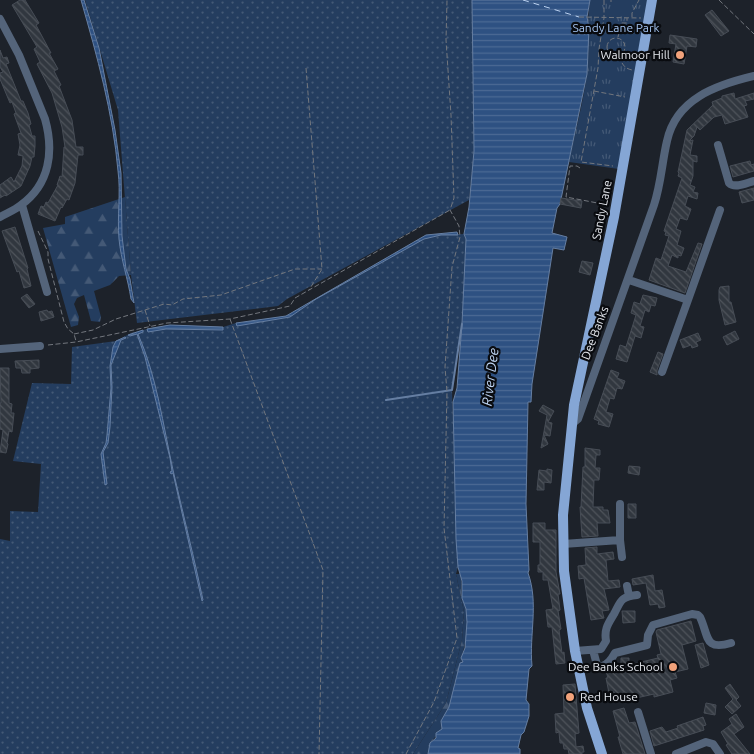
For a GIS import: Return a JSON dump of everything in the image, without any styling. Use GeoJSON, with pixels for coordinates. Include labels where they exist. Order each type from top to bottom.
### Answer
{"type":"FeatureCollection","features":[{"type":"Feature","properties":{"kind":"main road","name":"Sandy Lane"},"geometry":{"type":"LineString","coordinates":[[572,424],[583,360],[624,167],[652,0]]}},
{"type":"Feature","properties":{"kind":"main road","name":"Dee Banks"},"geometry":{"type":"LineString","coordinates":[[572,424],[563,515],[564,571],[575,651],[587,708],[602,754]]}},
{"type":"Feature","properties":{"kind":"street"},"geometry":{"type":"LineString","coordinates":[[0,18],[19,55],[48,129],[49,163],[41,183],[22,205],[0,217]]}},
{"type":"Feature","properties":{"kind":"street","name":"Dee Banks"},"geometry":{"type":"LineString","coordinates":[[572,424],[578,419],[607,334],[629,280],[657,196],[666,142],[674,120],[687,104],[700,95],[728,83],[754,76]]}},
{"type":"Feature","properties":{"kind":"street"},"geometry":{"type":"LineString","coordinates":[[718,145],[729,183],[737,186],[754,181]]}},
{"type":"Feature","properties":{"kind":"street"},"geometry":{"type":"LineString","coordinates":[[22,205],[47,292]]}},
{"type":"Feature","properties":{"kind":"street"},"geometry":{"type":"LineString","coordinates":[[662,372],[720,210]]}},
{"type":"Feature","properties":{"kind":"street"},"geometry":{"type":"LineString","coordinates":[[629,280],[688,300]]}},
{"type":"Feature","properties":{"kind":"street"},"geometry":{"type":"LineString","coordinates":[[0,350],[40,346]]}},
{"type":"Feature","properties":{"kind":"street"},"geometry":{"type":"LineString","coordinates":[[620,504],[622,557]]}},
{"type":"Feature","properties":{"kind":"street"},"geometry":{"type":"LineString","coordinates":[[563,544],[620,540]]}},
{"type":"Feature","properties":{"kind":"street"},"geometry":{"type":"LineString","coordinates":[[615,654],[606,641],[606,626],[618,604],[633,595],[627,586]]}},
{"type":"Feature","properties":{"kind":"street"},"geometry":{"type":"LineString","coordinates":[[597,649],[597,666],[601,667],[609,663],[615,654],[647,646],[652,624],[692,614],[700,617],[709,642],[716,646],[731,643]]}},
{"type":"Feature","properties":{"kind":"street"},"geometry":{"type":"LineString","coordinates":[[575,651],[597,649],[606,641]]}},
{"type":"Feature","properties":{"kind":"street"},"geometry":{"type":"LineString","coordinates":[[638,712],[652,754]]}},
{"type":"Feature","properties":{"kind":"street"},"geometry":{"type":"LineString","coordinates":[[676,754],[706,742],[712,744],[720,754]]}},
{"type":"Feature","properties":{"kind":"path"},"geometry":{"type":"LineString","coordinates":[[40,346],[76,342],[167,323],[230,319],[290,306],[295,298],[450,210],[454,198],[446,40],[447,0]]}},
{"type":"Feature","properties":{"kind":"path"},"geometry":{"type":"LineString","coordinates":[[605,0],[594,91],[581,162],[624,167]]}},
{"type":"Feature","properties":{"kind":"path"},"geometry":{"type":"LineString","coordinates":[[632,18],[632,13],[640,0]]}},
{"type":"Feature","properties":{"kind":"path"},"geometry":{"type":"LineString","coordinates":[[719,0],[754,34]]}},
{"type":"Feature","properties":{"kind":"path"},"geometry":{"type":"LineString","coordinates":[[579,17],[649,18]]}},
{"type":"Feature","properties":{"kind":"path"},"geometry":{"type":"LineString","coordinates":[[618,38],[621,23],[627,23],[627,18]]}},
{"type":"Feature","properties":{"kind":"path"},"geometry":{"type":"LineString","coordinates":[[618,38],[623,41],[625,47],[623,53],[619,55],[612,54],[607,46],[612,39],[618,38]]}},
{"type":"Feature","properties":{"kind":"path"},"geometry":{"type":"LineString","coordinates":[[619,55],[626,69],[640,72]]}},
{"type":"Feature","properties":{"kind":"path"},"geometry":{"type":"LineString","coordinates":[[306,68],[322,269],[308,291]]}},
{"type":"Feature","properties":{"kind":"path"},"geometry":{"type":"LineString","coordinates":[[594,91],[636,98]]}},
{"type":"Feature","properties":{"kind":"path"},"geometry":{"type":"LineString","coordinates":[[580,168],[570,166],[566,197],[616,207]]}},
{"type":"Feature","properties":{"kind":"path"},"geometry":{"type":"LineString","coordinates":[[406,754],[434,702],[457,638],[444,528],[447,392],[445,367],[452,267],[460,237],[460,226],[450,210]]}},
{"type":"Feature","properties":{"kind":"path"},"geometry":{"type":"LineString","coordinates":[[29,228],[33,227],[39,232],[48,252],[48,259],[64,322],[74,334],[76,342]]}},
{"type":"Feature","properties":{"kind":"path"},"geometry":{"type":"LineString","coordinates":[[74,334],[93,330],[116,319],[164,304],[172,305],[183,299],[221,295],[295,269],[322,269]]}},
{"type":"Feature","properties":{"kind":"path"},"geometry":{"type":"LineString","coordinates":[[145,310],[150,326]]}},
{"type":"Feature","properties":{"kind":"path"},"geometry":{"type":"LineString","coordinates":[[230,319],[323,570],[319,754]]}},
{"type":"Feature","properties":{"kind":"green space"},"geometry":{"type":"Polygon","coordinates":[[[85,0],[472,0],[474,151],[469,200],[287,299],[278,306],[137,323],[131,275],[118,110],[85,0]]]}},
{"type":"Feature","properties":{"kind":"green space","name":"Sandy Lane Park"},"geometry":{"type":"Polygon","coordinates":[[[590,0],[648,0],[619,169],[569,162],[587,74],[590,0]]]}},
{"type":"Feature","properties":{"kind":"green space"},"geometry":{"type":"Polygon","coordinates":[[[125,197],[131,275],[119,276],[110,285],[94,291],[101,317],[100,322],[91,321],[84,295],[77,298],[74,304],[79,317],[78,325],[71,327],[43,228],[65,224],[65,217],[125,197]]]}},
{"type":"Feature","properties":{"kind":"green space"},"geometry":{"type":"Polygon","coordinates":[[[464,234],[466,239],[462,324],[452,390],[458,567],[456,574],[464,612],[462,640],[446,703],[413,754],[0,754],[0,539],[10,541],[10,511],[38,512],[41,464],[13,461],[32,383],[71,384],[72,347],[116,341],[131,333],[155,327],[170,325],[223,327],[236,323],[256,323],[290,317],[316,299],[424,239],[441,235],[464,234]]]}},
{"type":"Feature","properties":{"kind":"green space"},"geometry":{"type":"Polygon","coordinates":[[[456,574],[460,574],[461,577],[461,595],[467,616],[467,634],[461,658],[463,662],[454,684],[449,707],[441,723],[442,729],[430,743],[428,754],[413,754],[446,703],[462,640],[464,612],[456,574]]]}},
{"type":"Feature","properties":{"kind":"water"},"geometry":{"type":"Polygon","coordinates":[[[81,0],[84,0],[99,48],[115,130],[121,173],[122,236],[126,269],[130,279],[134,303],[131,299],[119,239],[119,179],[116,149],[98,63],[81,0]]]}},
{"type":"Feature","properties":{"kind":"water","name":"River Dee"},"geometry":{"type":"Polygon","coordinates":[[[472,0],[590,0],[587,17],[589,28],[587,74],[560,204],[557,208],[552,233],[567,237],[564,250],[553,248],[532,384],[531,402],[528,402],[526,504],[528,573],[533,596],[532,666],[529,669],[526,700],[529,704],[529,716],[524,732],[521,735],[518,748],[520,749],[520,754],[428,754],[430,743],[436,738],[436,733],[442,729],[441,721],[449,707],[460,663],[463,662],[461,658],[465,648],[467,622],[466,609],[462,598],[462,581],[458,567],[456,539],[453,402],[457,388],[462,324],[466,239],[464,234],[469,207],[474,151],[472,0]]]}},
{"type":"Feature","properties":{"kind":"water"},"geometry":{"type":"Polygon","coordinates":[[[457,232],[458,235],[441,235],[424,239],[316,299],[290,317],[237,326],[236,323],[286,316],[426,235],[457,232]]]}},
{"type":"Feature","properties":{"kind":"water"},"geometry":{"type":"Polygon","coordinates":[[[170,325],[223,327],[223,330],[166,329],[148,332],[147,329],[170,325]]]}},
{"type":"Feature","properties":{"kind":"water"},"geometry":{"type":"Polygon","coordinates":[[[143,330],[143,332],[138,334],[155,384],[200,584],[202,601],[173,473],[171,474],[170,472],[172,471],[170,458],[145,357],[137,334],[128,335],[143,330]]]}},
{"type":"Feature","properties":{"kind":"water"},"geometry":{"type":"Polygon","coordinates":[[[125,337],[121,340],[111,365],[112,387],[110,427],[108,443],[103,452],[107,484],[105,485],[101,454],[107,435],[111,388],[110,366],[113,347],[116,341],[125,337]]]}},
{"type":"Feature","properties":{"kind":"building"},"geometry":{"type":"Polygon","coordinates":[[[20,0],[25,0],[39,23],[36,25],[58,69],[54,71],[61,85],[59,86],[72,120],[76,147],[83,147],[83,155],[78,155],[75,183],[69,200],[67,199],[61,207],[55,221],[38,214],[41,206],[44,207],[46,202],[48,203],[58,185],[60,176],[62,177],[65,147],[62,127],[52,93],[37,64],[40,62],[34,49],[37,47],[12,5],[20,0]]]}},
{"type":"Feature","properties":{"kind":"building"},"geometry":{"type":"Polygon","coordinates":[[[712,10],[729,31],[721,36],[705,15],[712,10]]]}},
{"type":"Feature","properties":{"kind":"building","name":"Walmoor Hill"},"geometry":{"type":"Polygon","coordinates":[[[670,35],[697,39],[696,47],[687,46],[684,64],[673,62],[676,44],[669,43],[670,35]]]}},
{"type":"Feature","properties":{"kind":"building"},"geometry":{"type":"Polygon","coordinates":[[[0,50],[3,58],[7,57],[9,63],[6,64],[28,113],[32,136],[35,136],[35,146],[34,157],[32,157],[21,186],[0,198],[0,185],[11,177],[14,182],[22,166],[23,156],[18,155],[20,145],[18,134],[21,133],[14,114],[16,113],[0,79],[0,73],[3,72],[0,67],[0,50]]]}},
{"type":"Feature","properties":{"kind":"building"},"geometry":{"type":"Polygon","coordinates":[[[734,93],[735,99],[754,93],[754,99],[745,101],[747,105],[744,106],[748,117],[725,124],[722,115],[714,117],[700,130],[697,127],[694,136],[689,141],[693,140],[690,155],[697,156],[697,162],[693,161],[693,176],[690,185],[695,187],[693,192],[698,193],[697,199],[688,196],[685,206],[691,209],[687,220],[680,218],[676,229],[681,231],[677,245],[684,248],[681,256],[678,255],[678,258],[672,255],[668,266],[686,272],[698,243],[702,244],[685,293],[649,280],[656,258],[661,260],[669,236],[665,235],[666,232],[664,231],[682,178],[678,176],[678,172],[687,130],[713,105],[712,102],[722,98],[722,96],[734,93]]]}},
{"type":"Feature","properties":{"kind":"building"},"geometry":{"type":"Polygon","coordinates":[[[750,161],[751,165],[754,164],[754,171],[733,177],[730,166],[750,161]]]}},
{"type":"Feature","properties":{"kind":"building"},"geometry":{"type":"Polygon","coordinates":[[[754,188],[754,200],[742,203],[739,192],[754,188]]]}},
{"type":"Feature","properties":{"kind":"building"},"geometry":{"type":"Polygon","coordinates":[[[561,198],[582,201],[581,208],[560,204],[561,198]]]}},
{"type":"Feature","properties":{"kind":"building"},"geometry":{"type":"Polygon","coordinates":[[[15,227],[28,268],[31,286],[24,288],[2,231],[15,227]]]}},
{"type":"Feature","properties":{"kind":"building"},"geometry":{"type":"Polygon","coordinates":[[[582,261],[593,263],[590,275],[579,272],[582,261]]]}},
{"type":"Feature","properties":{"kind":"building"},"geometry":{"type":"Polygon","coordinates":[[[729,286],[729,302],[731,302],[736,322],[725,325],[719,300],[719,290],[720,287],[729,286]]]}},
{"type":"Feature","properties":{"kind":"building"},"geometry":{"type":"Polygon","coordinates":[[[27,294],[35,304],[29,308],[21,298],[27,294]]]}},
{"type":"Feature","properties":{"kind":"building"},"geometry":{"type":"Polygon","coordinates":[[[643,295],[657,298],[655,306],[651,305],[649,312],[645,310],[640,326],[644,327],[641,338],[635,336],[627,362],[616,359],[620,345],[626,347],[636,315],[631,313],[634,302],[640,304],[643,295]]]}},
{"type":"Feature","properties":{"kind":"building"},"geometry":{"type":"Polygon","coordinates":[[[47,310],[48,312],[52,311],[54,317],[41,321],[39,312],[47,310]]]}},
{"type":"Feature","properties":{"kind":"building"},"geometry":{"type":"Polygon","coordinates":[[[735,331],[739,339],[727,345],[723,337],[735,331]]]}},
{"type":"Feature","properties":{"kind":"building"},"geometry":{"type":"Polygon","coordinates":[[[698,333],[701,340],[696,342],[698,346],[692,348],[691,345],[683,348],[680,340],[698,333]]]}},
{"type":"Feature","properties":{"kind":"building"},"geometry":{"type":"Polygon","coordinates":[[[658,352],[663,354],[657,375],[650,372],[658,352]]]}},
{"type":"Feature","properties":{"kind":"building"},"geometry":{"type":"Polygon","coordinates":[[[39,360],[39,368],[30,369],[30,373],[22,373],[21,368],[16,368],[15,361],[39,360]]]}},
{"type":"Feature","properties":{"kind":"building"},"geometry":{"type":"Polygon","coordinates":[[[0,368],[9,368],[9,403],[12,404],[11,413],[14,413],[12,432],[9,431],[6,453],[0,452],[3,430],[0,429],[0,368]]]}},
{"type":"Feature","properties":{"kind":"building"},"geometry":{"type":"Polygon","coordinates":[[[611,370],[619,373],[617,378],[625,381],[622,389],[617,388],[614,399],[610,398],[606,412],[613,414],[609,427],[598,424],[599,421],[594,419],[611,370]]]}},
{"type":"Feature","properties":{"kind":"building"},"geometry":{"type":"Polygon","coordinates":[[[543,405],[554,411],[548,422],[552,423],[550,436],[544,435],[548,444],[541,448],[547,415],[539,411],[543,405]]]}},
{"type":"Feature","properties":{"kind":"building"},"geometry":{"type":"Polygon","coordinates":[[[585,448],[600,450],[600,455],[596,455],[595,468],[600,468],[599,480],[594,480],[593,507],[603,507],[603,510],[608,510],[610,523],[597,523],[598,536],[582,537],[580,507],[583,467],[585,467],[585,448]]]}},
{"type":"Feature","properties":{"kind":"building"},"geometry":{"type":"Polygon","coordinates":[[[629,466],[640,467],[639,475],[628,473],[629,466]]]}},
{"type":"Feature","properties":{"kind":"building"},"geometry":{"type":"Polygon","coordinates":[[[547,469],[552,470],[551,483],[544,482],[544,490],[537,490],[539,470],[547,471],[547,469]]]}},
{"type":"Feature","properties":{"kind":"building"},"geometry":{"type":"Polygon","coordinates":[[[628,504],[636,504],[636,518],[628,518],[628,504]]]}},
{"type":"Feature","properties":{"kind":"building"},"geometry":{"type":"Polygon","coordinates":[[[533,523],[545,523],[545,530],[556,530],[556,572],[560,594],[558,594],[561,629],[559,630],[565,663],[556,664],[552,627],[548,627],[546,610],[553,609],[548,580],[543,580],[543,572],[538,572],[538,565],[540,565],[540,542],[533,542],[533,523]]]}},
{"type":"Feature","properties":{"kind":"building"},"geometry":{"type":"Polygon","coordinates":[[[597,547],[597,554],[613,552],[614,559],[606,560],[608,581],[619,580],[620,587],[604,589],[609,610],[602,611],[604,618],[591,620],[584,578],[579,579],[578,566],[586,565],[585,548],[597,547]]]}},
{"type":"Feature","properties":{"kind":"building"},"geometry":{"type":"Polygon","coordinates":[[[653,575],[655,591],[662,590],[665,607],[659,608],[658,604],[650,605],[646,583],[633,585],[632,579],[653,575]]]}},
{"type":"Feature","properties":{"kind":"building"},"geometry":{"type":"Polygon","coordinates":[[[622,611],[635,611],[635,622],[623,623],[622,611]]]}},
{"type":"Feature","properties":{"kind":"building"},"geometry":{"type":"Polygon","coordinates":[[[691,621],[696,641],[682,645],[688,669],[675,672],[677,678],[670,680],[673,692],[654,697],[654,694],[623,701],[622,697],[615,698],[614,692],[609,693],[606,671],[621,665],[621,658],[629,658],[629,665],[658,658],[657,655],[661,654],[657,630],[691,621]]]}},
{"type":"Feature","properties":{"kind":"building"},"geometry":{"type":"Polygon","coordinates":[[[703,643],[709,665],[701,668],[695,645],[703,643]]]}},
{"type":"Feature","properties":{"kind":"building"},"geometry":{"type":"Polygon","coordinates":[[[575,684],[579,733],[575,734],[576,747],[583,746],[584,752],[582,754],[569,754],[568,749],[564,749],[563,743],[560,743],[559,732],[556,733],[555,714],[564,713],[563,685],[575,684]]]}},
{"type":"Feature","properties":{"kind":"building"},"geometry":{"type":"Polygon","coordinates":[[[730,684],[739,697],[736,700],[741,706],[732,714],[725,707],[733,699],[725,688],[730,684]]]}},
{"type":"Feature","properties":{"kind":"building"},"geometry":{"type":"Polygon","coordinates":[[[706,703],[716,705],[715,715],[704,713],[706,703]]]}},
{"type":"Feature","properties":{"kind":"building"},"geometry":{"type":"Polygon","coordinates":[[[624,708],[629,723],[635,722],[645,754],[623,754],[613,711],[624,708]]]}},
{"type":"Feature","properties":{"kind":"building"},"geometry":{"type":"Polygon","coordinates":[[[736,714],[744,727],[734,734],[750,754],[732,754],[721,732],[732,724],[729,719],[736,714]]]}},
{"type":"Feature","properties":{"kind":"building"},"geometry":{"type":"Polygon","coordinates":[[[703,717],[706,725],[703,726],[704,730],[654,746],[650,731],[662,727],[666,732],[703,717]]]}},
{"type":"Feature","properties":{"kind":"waterway"},"geometry":{"type":"LineString","coordinates":[[386,400],[452,390],[462,324]]}},
{"type":"Feature","properties":{"kind":"ferry route"},"geometry":{"type":"LineString","coordinates":[[523,0],[579,17]]}},
{"type":"Feature","properties":{"kind":"place","name":"Walmoor Hill"},"geometry":{"type":"Point","coordinates":[680,55]}},
{"type":"Feature","properties":{"kind":"place","name":"Dee Banks School"},"geometry":{"type":"Point","coordinates":[673,667]}},
{"type":"Feature","properties":{"kind":"place","name":"Red House"},"geometry":{"type":"Point","coordinates":[570,697]}}]}
